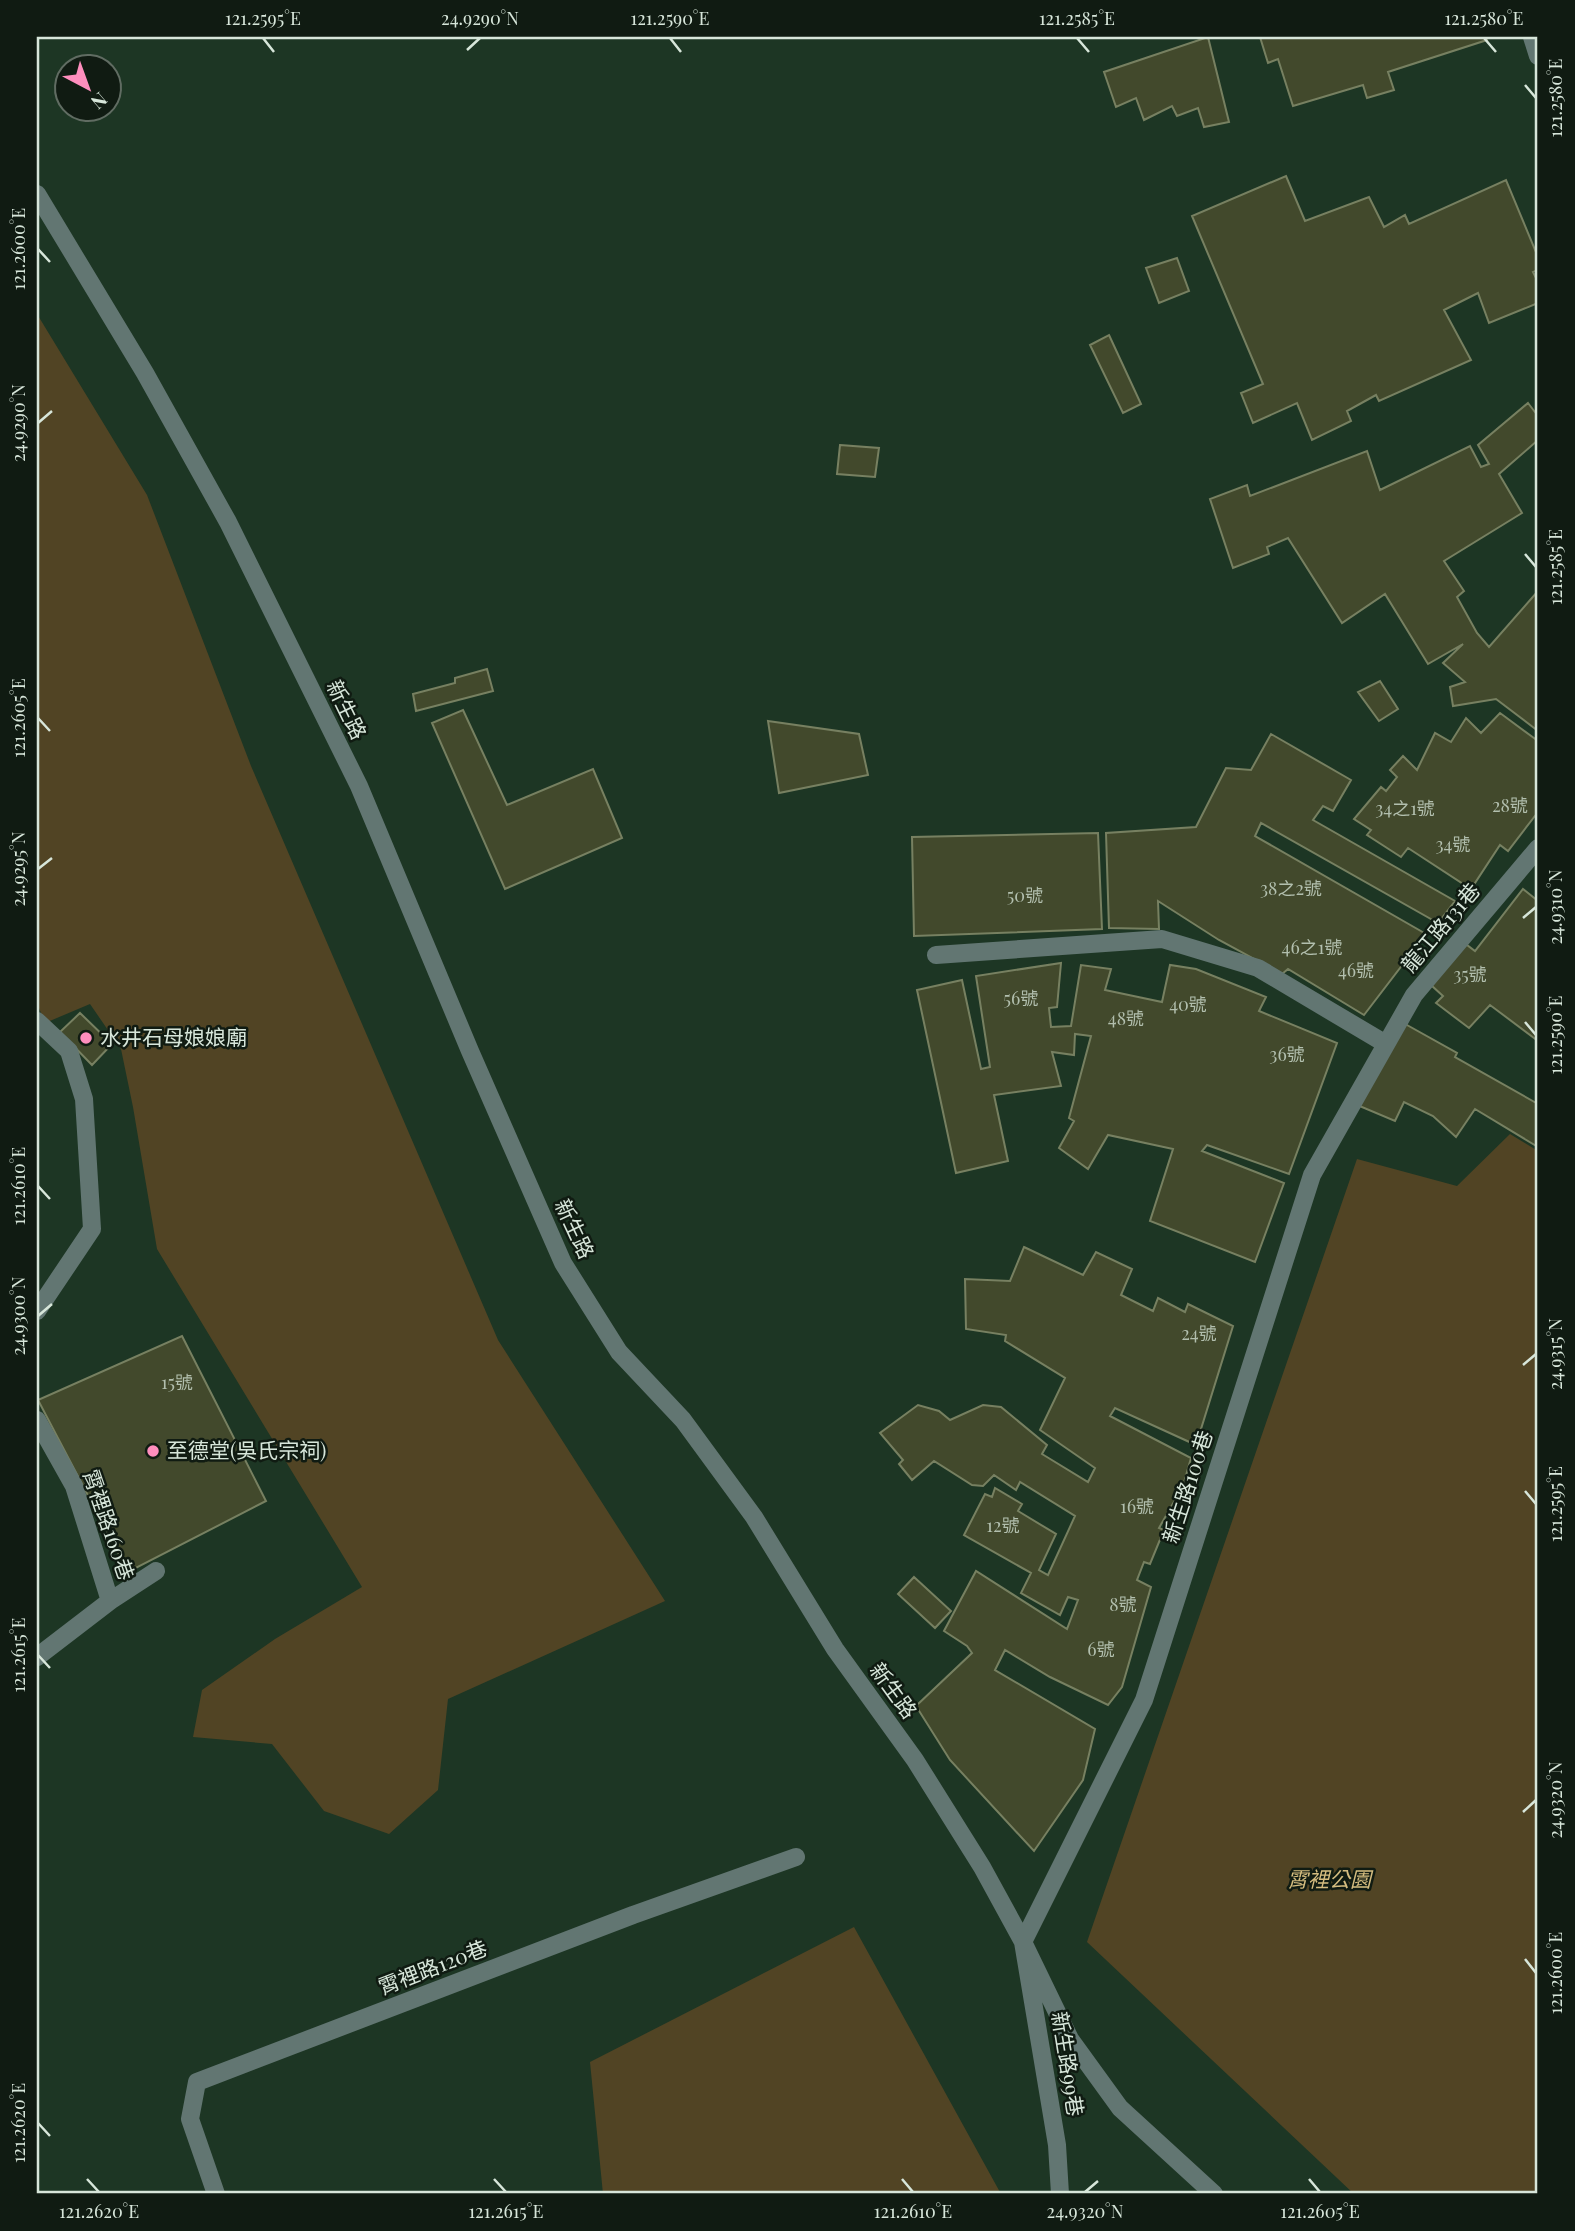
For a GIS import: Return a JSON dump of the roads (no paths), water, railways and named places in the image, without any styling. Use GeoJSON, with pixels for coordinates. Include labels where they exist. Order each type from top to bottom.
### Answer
{"type":"FeatureCollection","features":[{"type":"Feature","properties":{"kind":"street"},"geometry":{"type":"LineString","coordinates":[[1532,37],[1538,56]]}},
{"type":"Feature","properties":{"kind":"street","name":"新生路"},"geometry":{"type":"LineString","coordinates":[[37,194],[145,373],[228,522],[347,762],[563,1263],[619,1352],[683,1420],[754,1517],[835,1649],[915,1760],[982,1867],[1023,1942],[1070,2039],[1120,2108],[1213,2194]]}},
{"type":"Feature","properties":{"kind":"street","name":"龍江路131巷"},"geometry":{"type":"LineString","coordinates":[[1386,1044],[1414,995],[1538,848]]}},
{"type":"Feature","properties":{"kind":"street"},"geometry":{"type":"LineString","coordinates":[[936,955],[1162,939],[1258,968],[1386,1044]]}},
{"type":"Feature","properties":{"kind":"street"},"geometry":{"type":"LineString","coordinates":[[37,1021],[69,1051],[84,1099],[92,1229],[37,1311]]}},
{"type":"Feature","properties":{"kind":"street","name":"新生路100巷"},"geometry":{"type":"LineString","coordinates":[[1023,1942],[1144,1700],[1312,1175],[1386,1044]]}},
{"type":"Feature","properties":{"kind":"street","name":"霄裡路160巷"},"geometry":{"type":"LineString","coordinates":[[37,1420],[74,1486],[110,1601],[37,1657]]}},
{"type":"Feature","properties":{"kind":"street"},"geometry":{"type":"LineString","coordinates":[[110,1601],[156,1571]]}},
{"type":"Feature","properties":{"kind":"street","name":"霄裡路120巷"},"geometry":{"type":"LineString","coordinates":[[216,2194],[190,2119],[197,2082],[633,1915],[796,1857]]}},
{"type":"Feature","properties":{"kind":"street","name":"新生路99巷"},"geometry":{"type":"LineString","coordinates":[[1023,1942],[1057,2145],[1060,2194]]}},
{"type":"Feature","properties":{"kind":"place","name":"水井石母娘娘廟"},"geometry":{"type":"Point","coordinates":[86,1038]}},
{"type":"Feature","properties":{"kind":"place","name":"至德堂(吳氏宗祠)"},"geometry":{"type":"Point","coordinates":[153,1451]}},
{"type":"Feature","properties":{"kind":"park label","name":"霄裡公園"},"geometry":{"type":"Point","coordinates":[1329,1880]}}]}
